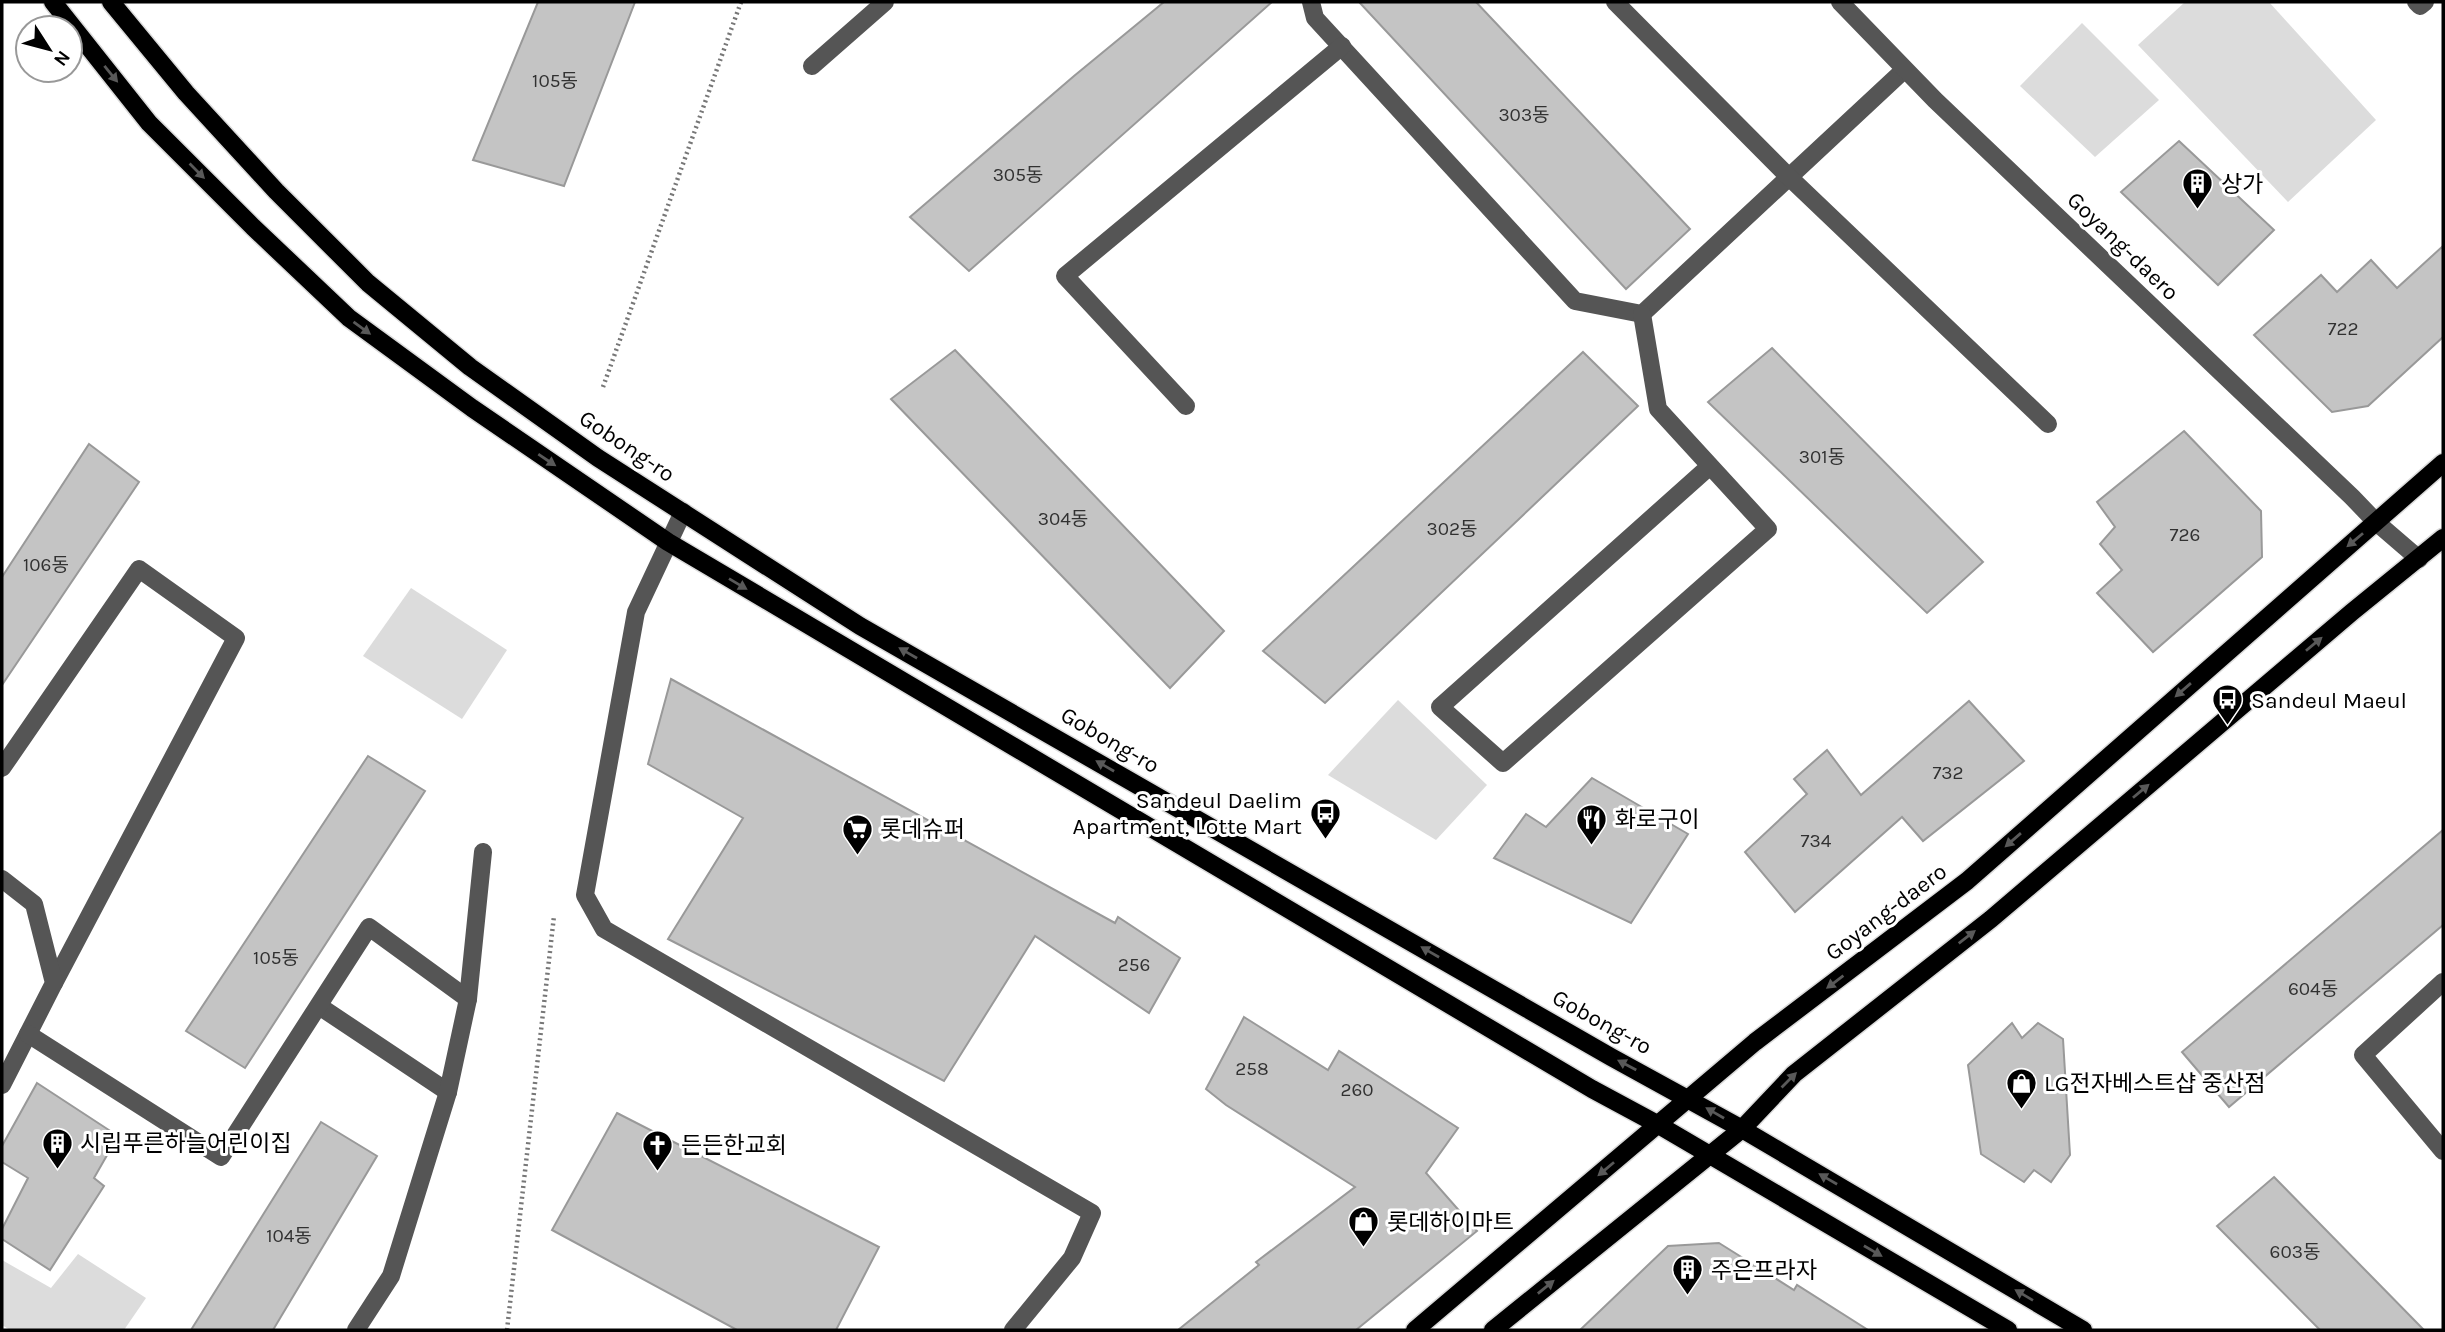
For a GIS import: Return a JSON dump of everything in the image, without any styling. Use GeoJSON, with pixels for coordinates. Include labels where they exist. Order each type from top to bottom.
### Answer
{"type":"FeatureCollection","features":[{"type":"Feature","properties":{"kind":"main road"},"geometry":{"type":"LineString","coordinates":[[53,2],[149,123],[349,318],[471,408],[668,542],[1569,1075],[2008,1330]]}},
{"type":"Feature","properties":{"kind":"main road","name":"Gobong-ro"},"geometry":{"type":"LineString","coordinates":[[111,2],[186,93],[276,191],[368,283],[470,367],[598,458],[860,626],[1611,1057],[1742,1129],[2082,1330]]}},
{"type":"Feature","properties":{"kind":"main road","name":"Goyang-daero"},"geometry":{"type":"LineString","coordinates":[[1415,1330],[1755,1042],[1967,881],[2443,463]]}},
{"type":"Feature","properties":{"kind":"main road"},"geometry":{"type":"LineString","coordinates":[[1493,1330],[1742,1129],[1794,1074],[1991,919],[2443,538]]}},
{"type":"Feature","properties":{"kind":"street"},"geometry":{"type":"LineString","coordinates":[[813,65],[886,2]]}},
{"type":"Feature","properties":{"kind":"street"},"geometry":{"type":"LineString","coordinates":[[1311,2],[1315,18],[1575,301],[1642,314]]}},
{"type":"Feature","properties":{"kind":"street"},"geometry":{"type":"LineString","coordinates":[[1615,2],[1789,177],[2048,424]]}},
{"type":"Feature","properties":{"kind":"street","name":"Goyang-daero"},"geometry":{"type":"LineString","coordinates":[[1840,2],[1904,70],[2376,522],[2419,559]]}},
{"type":"Feature","properties":{"kind":"street"},"geometry":{"type":"LineString","coordinates":[[2416,2],[2420,6],[2425,2]]}},
{"type":"Feature","properties":{"kind":"street"},"geometry":{"type":"LineString","coordinates":[[1186,406],[1065,276],[1342,46]]}},
{"type":"Feature","properties":{"kind":"street"},"geometry":{"type":"LineString","coordinates":[[1642,314],[1904,70]]}},
{"type":"Feature","properties":{"kind":"street"},"geometry":{"type":"LineString","coordinates":[[1642,314],[1658,409],[1768,529],[1503,763],[1440,707],[1710,466]]}},
{"type":"Feature","properties":{"kind":"street"},"geometry":{"type":"LineString","coordinates":[[683,512],[636,612],[585,895],[604,929],[1092,1213],[1072,1258],[1013,1330]]}},
{"type":"Feature","properties":{"kind":"street"},"geometry":{"type":"LineString","coordinates":[[2,768],[139,569],[236,638],[2,1085]]}},
{"type":"Feature","properties":{"kind":"street"},"geometry":{"type":"LineString","coordinates":[[356,1330],[391,1276],[448,1092],[468,999],[483,852]]}},
{"type":"Feature","properties":{"kind":"street"},"geometry":{"type":"LineString","coordinates":[[2,879],[34,904],[54,983]]}},
{"type":"Feature","properties":{"kind":"street"},"geometry":{"type":"LineString","coordinates":[[28,1034],[220,1157],[369,927],[468,999]]}},
{"type":"Feature","properties":{"kind":"street"},"geometry":{"type":"LineString","coordinates":[[2443,982],[2363,1055],[2443,1151]]}},
{"type":"Feature","properties":{"kind":"street"},"geometry":{"type":"LineString","coordinates":[[319,1006],[448,1092]]}},
{"type":"Feature","properties":{"kind":"path"},"geometry":{"type":"LineString","coordinates":[[603,387],[741,2]]}},
{"type":"Feature","properties":{"kind":"path"},"geometry":{"type":"LineString","coordinates":[[508,1330],[554,916]]}},
{"type":"Feature","properties":{"kind":"shaded area"},"geometry":{"type":"Polygon","coordinates":[[[2185,2],[2269,2],[2376,120],[2288,202],[2138,45],[2185,2]]]}},
{"type":"Feature","properties":{"kind":"shaded area"},"geometry":{"type":"Polygon","coordinates":[[[2082,23],[2159,100],[2095,157],[2020,86],[2082,23]]]}},
{"type":"Feature","properties":{"kind":"shaded area"},"geometry":{"type":"Polygon","coordinates":[[[411,588],[507,650],[462,719],[363,656],[411,588]]]}},
{"type":"Feature","properties":{"kind":"shaded area"},"geometry":{"type":"Polygon","coordinates":[[[1398,700],[1487,785],[1436,840],[1328,775],[1398,700]]]}},
{"type":"Feature","properties":{"kind":"shaded area"},"geometry":{"type":"Polygon","coordinates":[[[78,1254],[146,1298],[124,1330],[10,1330],[2,1325],[2,1260],[51,1288],[78,1254]]]}},
{"type":"Feature","properties":{"kind":"building"},"geometry":{"type":"Polygon","coordinates":[[[538,2],[635,2],[564,186],[473,160],[538,2]]]}},
{"type":"Feature","properties":{"kind":"building"},"geometry":{"type":"Polygon","coordinates":[[[1164,2],[1272,2],[969,271],[910,217],[1074,76],[1164,2]]]}},
{"type":"Feature","properties":{"kind":"building"},"geometry":{"type":"Polygon","coordinates":[[[1359,2],[1476,2],[1690,229],[1626,289],[1359,2]]]}},
{"type":"Feature","properties":{"kind":"building","name":"상가"},"geometry":{"type":"Polygon","coordinates":[[[2179,141],[2274,230],[2218,285],[2121,192],[2179,141]]]}},
{"type":"Feature","properties":{"kind":"building"},"geometry":{"type":"Polygon","coordinates":[[[2443,246],[2443,337],[2368,406],[2332,412],[2254,335],[2321,275],[2337,292],[2371,260],[2397,288],[2443,246]]]}},
{"type":"Feature","properties":{"kind":"building"},"geometry":{"type":"Polygon","coordinates":[[[1772,348],[1983,562],[1927,613],[1708,402],[1772,348]]]}},
{"type":"Feature","properties":{"kind":"building"},"geometry":{"type":"Polygon","coordinates":[[[955,350],[1224,631],[1170,688],[891,399],[955,350]]]}},
{"type":"Feature","properties":{"kind":"building"},"geometry":{"type":"Polygon","coordinates":[[[1583,352],[1638,406],[1325,703],[1263,651],[1583,352]]]}},
{"type":"Feature","properties":{"kind":"building"},"geometry":{"type":"Polygon","coordinates":[[[2184,431],[2261,511],[2262,557],[2153,652],[2097,593],[2122,570],[2100,544],[2115,527],[2097,502],[2184,431]]]}},
{"type":"Feature","properties":{"kind":"building"},"geometry":{"type":"Polygon","coordinates":[[[89,444],[139,482],[2,685],[2,577],[89,444]]]}},
{"type":"Feature","properties":{"kind":"building","name":"롯데슈퍼"},"geometry":{"type":"Polygon","coordinates":[[[671,679],[1115,923],[1118,917],[1180,958],[1149,1013],[1035,936],[944,1081],[668,939],[743,818],[648,764],[671,679]]]}},
{"type":"Feature","properties":{"kind":"building"},"geometry":{"type":"Polygon","coordinates":[[[1969,701],[2024,761],[1923,841],[1902,817],[1795,912],[1745,852],[1807,794],[1794,779],[1827,750],[1861,795],[1969,701]]]}},
{"type":"Feature","properties":{"kind":"building"},"geometry":{"type":"Polygon","coordinates":[[[368,756],[425,791],[245,1068],[186,1031],[368,756]]]}},
{"type":"Feature","properties":{"kind":"building","name":"화로구이"},"geometry":{"type":"Polygon","coordinates":[[[1592,778],[1688,834],[1631,923],[1494,858],[1526,814],[1546,827],[1592,778]]]}},
{"type":"Feature","properties":{"kind":"building"},"geometry":{"type":"Polygon","coordinates":[[[2443,830],[2443,925],[2229,1107],[2182,1052],[2443,830]]]}},
{"type":"Feature","properties":{"kind":"building"},"geometry":{"type":"Polygon","coordinates":[[[1244,1017],[1328,1070],[1339,1051],[1458,1128],[1426,1173],[1477,1231],[1356,1330],[1178,1330],[1259,1265],[1256,1262],[1355,1187],[1226,1105],[1206,1089],[1244,1017]]]}},
{"type":"Feature","properties":{"kind":"building","name":"LG전자베스트샵 중산점"},"geometry":{"type":"Polygon","coordinates":[[[2012,1023],[2022,1038],[2038,1023],[2063,1039],[2070,1155],[2051,1182],[2034,1170],[2024,1182],[1981,1154],[1968,1065],[2012,1023]]]}},
{"type":"Feature","properties":{"kind":"building","name":"시립푸른하늘어린이집"},"geometry":{"type":"Polygon","coordinates":[[[37,1083],[118,1136],[94,1178],[104,1186],[50,1270],[2,1239],[2,1229],[28,1178],[2,1162],[2,1146],[37,1083]]]}},
{"type":"Feature","properties":{"kind":"building","name":"든든한교회"},"geometry":{"type":"Polygon","coordinates":[[[617,1113],[879,1247],[836,1330],[737,1330],[552,1230],[617,1113]]]}},
{"type":"Feature","properties":{"kind":"building"},"geometry":{"type":"Polygon","coordinates":[[[321,1122],[377,1156],[273,1330],[191,1330],[321,1122]]]}},
{"type":"Feature","properties":{"kind":"building"},"geometry":{"type":"Polygon","coordinates":[[[2274,1177],[2424,1330],[2320,1330],[2217,1226],[2274,1177]]]}},
{"type":"Feature","properties":{"kind":"building","name":"주은프라자"},"geometry":{"type":"Polygon","coordinates":[[[1719,1243],[1794,1290],[1797,1285],[1868,1330],[1580,1330],[1668,1246],[1719,1243]]]}},
{"type":"Feature","properties":{"kind":"place","name":"상가"},"geometry":{"type":"Point","coordinates":[2198,211]}},
{"type":"Feature","properties":{"kind":"place","name":"Sandeul Maeul"},"geometry":{"type":"Point","coordinates":[2228,727]}},
{"type":"Feature","properties":{"kind":"place","name":"Sandeul Daelim Apartment, Lotte Mart"},"geometry":{"type":"Point","coordinates":[1325,840]}},
{"type":"Feature","properties":{"kind":"place","name":"화로구이"},"geometry":{"type":"Point","coordinates":[1592,846]}},
{"type":"Feature","properties":{"kind":"place","name":"롯데슈퍼"},"geometry":{"type":"Point","coordinates":[857,856]}},
{"type":"Feature","properties":{"kind":"place","name":"LG전자베스트샵 중산점"},"geometry":{"type":"Point","coordinates":[2021,1110]}},
{"type":"Feature","properties":{"kind":"place","name":"시립푸른하늘어린이집"},"geometry":{"type":"Point","coordinates":[57,1170]}},
{"type":"Feature","properties":{"kind":"place","name":"든든한교회"},"geometry":{"type":"Point","coordinates":[658,1172]}},
{"type":"Feature","properties":{"kind":"place","name":"롯데하이마트"},"geometry":{"type":"Point","coordinates":[1364,1249]}},
{"type":"Feature","properties":{"kind":"place","name":"주은프라자"},"geometry":{"type":"Point","coordinates":[1688,1297]}}]}
